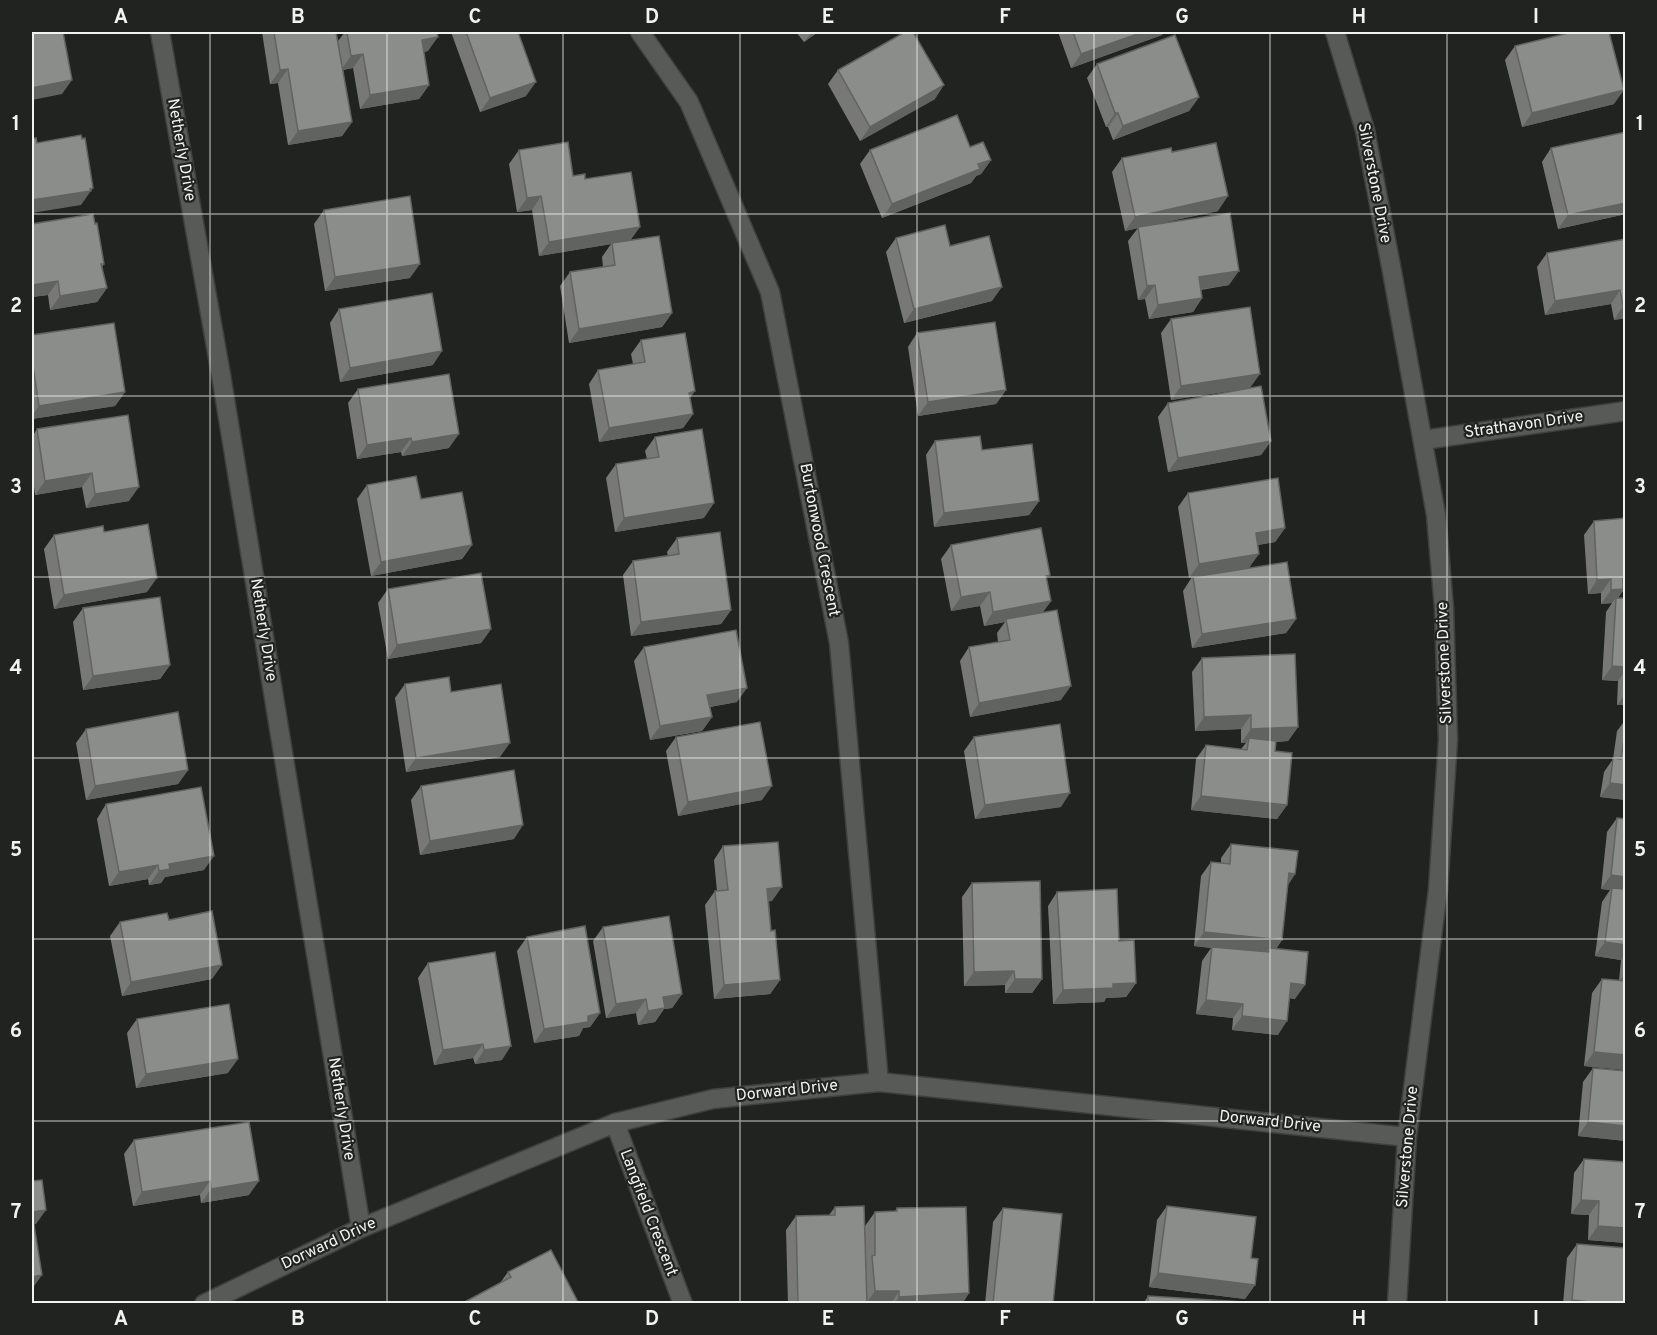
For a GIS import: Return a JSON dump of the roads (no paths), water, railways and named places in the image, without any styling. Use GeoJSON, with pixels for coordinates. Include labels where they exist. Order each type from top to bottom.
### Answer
{"type":"FeatureCollection","features":[{"type":"Feature","properties":{"kind":"street","name":"Netherly Drive"},"geometry":{"type":"LineString","coordinates":[[160,32],[221,375],[361,1228]]}},
{"type":"Feature","properties":{"kind":"street","name":"Burtonwood Crescent"},"geometry":{"type":"LineString","coordinates":[[640,32],[689,102],[770,292],[839,643],[879,1082]]}},
{"type":"Feature","properties":{"kind":"street","name":"Silverstone Drive"},"geometry":{"type":"LineString","coordinates":[[1335,32],[1365,130],[1436,515],[1444,608],[1448,740],[1438,889],[1407,1137],[1397,1304]]}},
{"type":"Feature","properties":{"kind":"street","name":"Strathavon Drive"},"geometry":{"type":"LineString","coordinates":[[1423,440],[1626,411]]}},
{"type":"Feature","properties":{"kind":"street","name":"Dorward Drive"},"geometry":{"type":"LineString","coordinates":[[204,1304],[361,1228],[615,1123],[713,1100],[879,1082],[1407,1137]]}},
{"type":"Feature","properties":{"kind":"street","name":"Langfield Crescent"},"geometry":{"type":"LineString","coordinates":[[615,1123],[683,1304]]}}]}
